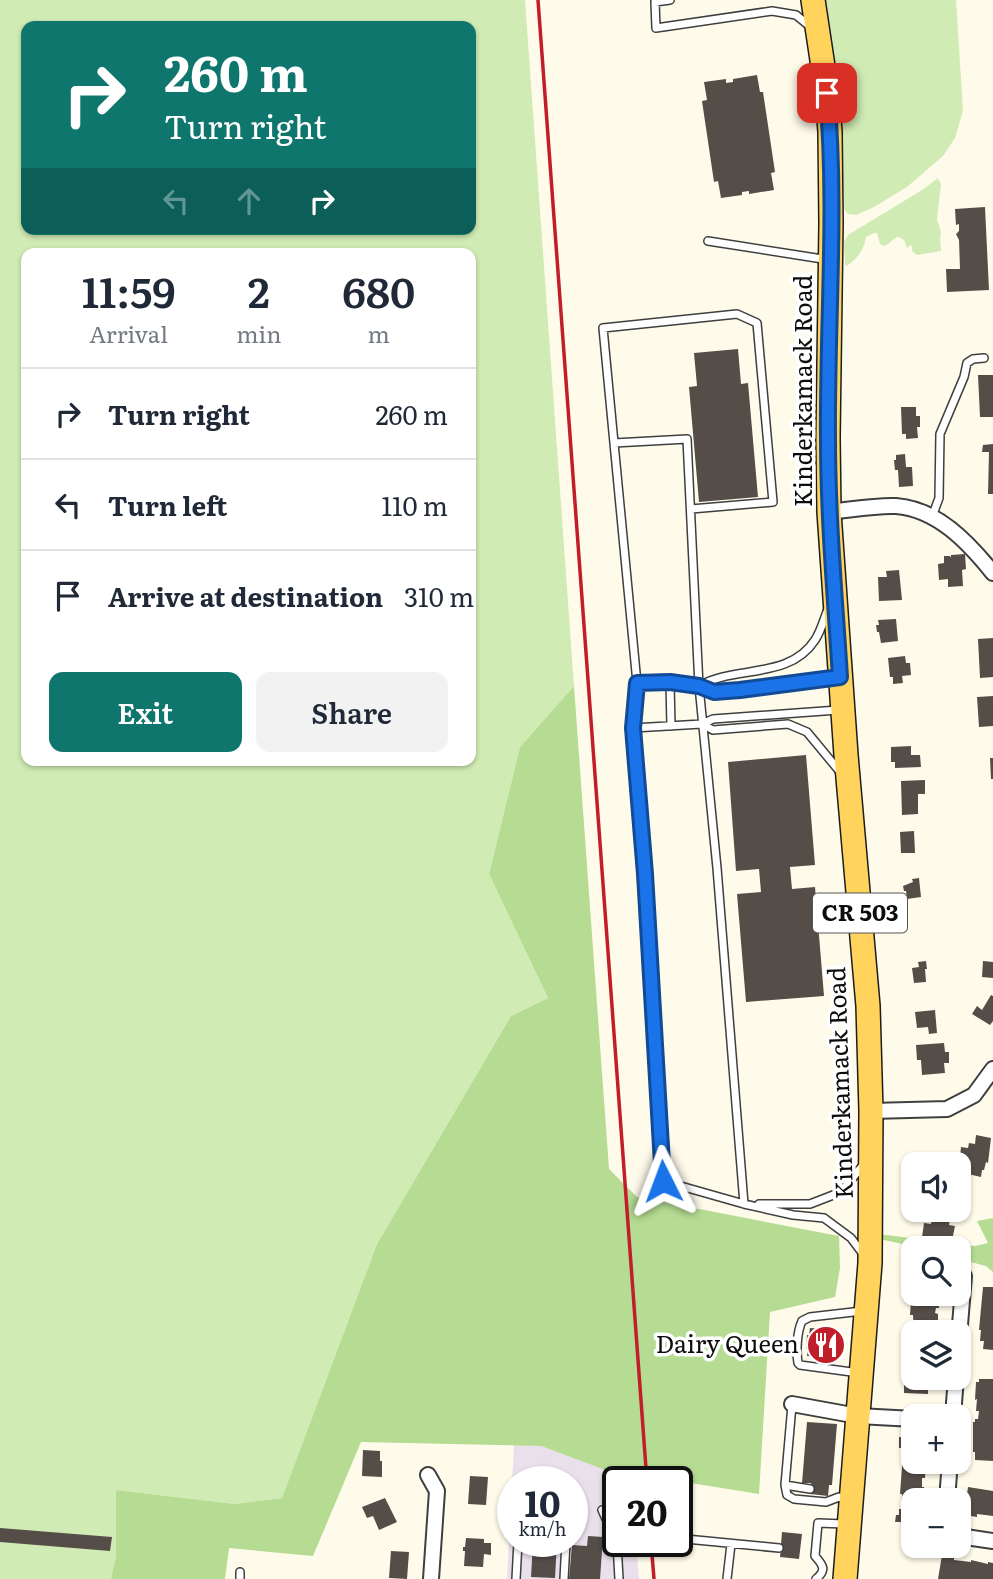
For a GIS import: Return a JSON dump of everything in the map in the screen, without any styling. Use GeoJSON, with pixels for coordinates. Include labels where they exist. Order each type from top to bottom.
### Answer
{"type":"FeatureCollection","features":[{"type":"Feature","properties":{"kind":"main road","name":"Kinderkamack Road"},"geometry":{"type":"LineString","coordinates":[[813,0],[830,132],[828,438],[834,596],[868,1006],[871,1111],[870,1263],[858,1416],[842,1496],[849,1524],[845,1579]]}},
{"type":"Feature","properties":{"kind":"street"},"geometry":{"type":"LineString","coordinates":[[830,512],[894,506],[911,509],[932,517],[957,534],[993,573]]}},
{"type":"Feature","properties":{"kind":"street"},"geometry":{"type":"LineString","coordinates":[[871,1111],[947,1109],[974,1095],[993,1069]]}},
{"type":"Feature","properties":{"kind":"street"},"geometry":{"type":"LineString","coordinates":[[792,1404],[858,1416],[901,1418]]}},
{"type":"Feature","properties":{"kind":"street"},"geometry":{"type":"LineString","coordinates":[[428,1475],[437,1491],[431,1579]]}},
{"type":"Feature","properties":{"kind":"street"},"geometry":{"type":"LineString","coordinates":[[971,1538],[993,1541]]}},
{"type":"Feature","properties":{"kind":"lane"},"geometry":{"type":"LineString","coordinates":[[670,0],[655,2],[656,28],[772,11],[796,15],[817,33]]}},
{"type":"Feature","properties":{"kind":"lane"},"geometry":{"type":"LineString","coordinates":[[708,241],[831,260]]}},
{"type":"Feature","properties":{"kind":"lane"},"geometry":{"type":"LineString","coordinates":[[691,509],[772,502],[757,323],[737,314],[603,328],[637,683],[633,728],[645,874],[663,1181],[744,1204],[793,1215],[824,1218],[851,1238],[870,1263]]}},
{"type":"Feature","properties":{"kind":"lane"},"geometry":{"type":"LineString","coordinates":[[932,517],[939,498],[940,433],[964,377],[967,363],[973,359],[984,358]]}},
{"type":"Feature","properties":{"kind":"lane"},"geometry":{"type":"LineString","coordinates":[[614,443],[687,439],[699,686],[717,868],[744,1204]]}},
{"type":"Feature","properties":{"kind":"lane"},"geometry":{"type":"LineString","coordinates":[[699,686],[712,679],[778,667],[797,659],[815,640],[834,596]]}},
{"type":"Feature","properties":{"kind":"lane"},"geometry":{"type":"LineString","coordinates":[[637,683],[670,682],[699,686],[714,692],[840,677]]}},
{"type":"Feature","properties":{"kind":"lane"},"geometry":{"type":"LineString","coordinates":[[670,682],[671,726]]}},
{"type":"Feature","properties":{"kind":"lane"},"geometry":{"type":"LineString","coordinates":[[633,728],[702,724],[713,719],[843,710]]}},
{"type":"Feature","properties":{"kind":"lane"},"geometry":{"type":"LineString","coordinates":[[702,724],[713,730],[788,724],[807,733],[848,782]]}},
{"type":"Feature","properties":{"kind":"lane"},"geometry":{"type":"LineString","coordinates":[[744,1204],[810,1204],[841,1192],[870,1157]]}},
{"type":"Feature","properties":{"kind":"lane"},"geometry":{"type":"LineString","coordinates":[[861,1374],[800,1365],[797,1359],[799,1328],[802,1321],[810,1317],[866,1311]]}},
{"type":"Feature","properties":{"kind":"lane"},"geometry":{"type":"LineString","coordinates":[[792,1404],[785,1485],[787,1495],[794,1499],[826,1502],[842,1496]]}},
{"type":"Feature","properties":{"kind":"lane"},"geometry":{"type":"LineString","coordinates":[[785,1485],[810,1489]]}},
{"type":"Feature","properties":{"kind":"lane"},"geometry":{"type":"LineString","coordinates":[[816,1579],[823,1568],[815,1556],[818,1523],[849,1524]]}},
{"type":"Feature","properties":{"kind":"lane"},"geometry":{"type":"LineString","coordinates":[[693,1540],[779,1548]]}},
{"type":"Feature","properties":{"kind":"lane"},"geometry":{"type":"LineString","coordinates":[[727,1579],[731,1544]]}},
{"type":"Feature","properties":{"kind":"lane"},"geometry":{"type":"LineString","coordinates":[[516,1579],[517,1557]]}},
{"type":"Feature","properties":{"kind":"lane"},"geometry":{"type":"LineString","coordinates":[[564,1579],[565,1557]]}},
{"type":"Feature","properties":{"kind":"lane"},"geometry":{"type":"LineString","coordinates":[[618,1557],[619,1579]]}},
{"type":"Feature","properties":{"kind":"shaded area"},"geometry":{"type":"Polygon","coordinates":[[[514,1445],[541,1446],[602,1469],[602,1557],[637,1557],[639,1579],[507,1579],[508,1557],[588,1557],[588,1466],[513,1466],[514,1445]]]}},
{"type":"Feature","properties":{"kind":"green space"},"geometry":{"type":"Polygon","coordinates":[[[0,0],[525,0],[574,686],[520,747],[489,874],[548,998],[511,1016],[377,1244],[282,1498],[235,1504],[116,1490],[116,1556],[111,1579],[0,1579],[0,0]]]}},
{"type":"Feature","properties":{"kind":"green space"},"geometry":{"type":"Polygon","coordinates":[[[823,0],[956,0],[963,111],[955,138],[943,156],[907,187],[856,215],[848,214],[844,209],[841,133],[823,0]]]}},
{"type":"Feature","properties":{"kind":"green space"},"geometry":{"type":"Polygon","coordinates":[[[938,178],[941,184],[937,219],[941,232],[941,251],[917,255],[912,251],[911,245],[907,248],[904,240],[899,237],[883,246],[877,233],[874,233],[866,237],[859,254],[846,266],[844,242],[848,235],[938,178]]]}},
{"type":"Feature","properties":{"kind":"green space"},"geometry":{"type":"Polygon","coordinates":[[[574,686],[609,1169],[637,1197],[839,1236],[840,1268],[835,1297],[770,1312],[759,1494],[693,1483],[693,1466],[602,1466],[602,1469],[541,1446],[361,1442],[313,1556],[229,1548],[225,1579],[111,1579],[116,1556],[116,1490],[235,1504],[282,1498],[377,1244],[511,1016],[548,998],[489,874],[520,747],[574,686]]]}},
{"type":"Feature","properties":{"kind":"green space"},"geometry":{"type":"Polygon","coordinates":[[[993,1218],[993,1272],[986,1266],[971,1262],[971,1246],[988,1243],[977,1221],[993,1218]]]}},
{"type":"Feature","properties":{"kind":"green space"},"geometry":{"type":"Polygon","coordinates":[[[870,1233],[901,1237],[901,1244],[870,1237],[870,1233]]]}},
{"type":"Feature","properties":{"kind":"building"},"geometry":{"type":"Polygon","coordinates":[[[757,75],[760,92],[763,92],[775,172],[771,173],[774,190],[749,194],[749,191],[742,192],[742,195],[721,198],[718,181],[714,182],[702,101],[707,100],[704,82],[726,79],[726,83],[733,82],[733,79],[757,75]]]}},
{"type":"Feature","properties":{"kind":"building"},"geometry":{"type":"Polygon","coordinates":[[[985,207],[989,290],[947,292],[946,269],[960,269],[959,240],[956,234],[959,224],[956,225],[955,209],[985,207]]]}},
{"type":"Feature","properties":{"kind":"building"},"geometry":{"type":"Polygon","coordinates":[[[738,349],[741,384],[748,383],[758,497],[699,502],[689,387],[697,386],[694,353],[738,349]]]}},
{"type":"Feature","properties":{"kind":"building"},"geometry":{"type":"Polygon","coordinates":[[[978,375],[993,375],[993,417],[980,417],[978,375]]]}},
{"type":"Feature","properties":{"kind":"building"},"geometry":{"type":"Polygon","coordinates":[[[901,407],[916,407],[916,416],[920,416],[918,438],[906,439],[906,434],[902,434],[901,407]]]}},
{"type":"Feature","properties":{"kind":"building"},"geometry":{"type":"Polygon","coordinates":[[[993,444],[993,494],[988,494],[989,452],[982,452],[983,445],[993,444]]]}},
{"type":"Feature","properties":{"kind":"building"},"geometry":{"type":"Polygon","coordinates":[[[905,454],[906,467],[912,467],[913,486],[899,487],[898,470],[895,470],[894,460],[896,455],[905,454]]]}},
{"type":"Feature","properties":{"kind":"building"},"geometry":{"type":"Polygon","coordinates":[[[965,554],[963,586],[948,587],[948,579],[939,580],[938,564],[944,563],[944,556],[951,558],[951,555],[965,554]]]}},
{"type":"Feature","properties":{"kind":"building"},"geometry":{"type":"Polygon","coordinates":[[[899,570],[902,600],[879,601],[878,577],[887,577],[886,571],[899,570]]]}},
{"type":"Feature","properties":{"kind":"building"},"geometry":{"type":"Polygon","coordinates":[[[896,619],[898,641],[881,643],[876,625],[879,625],[878,620],[896,619]]]}},
{"type":"Feature","properties":{"kind":"building"},"geometry":{"type":"Polygon","coordinates":[[[993,638],[993,677],[980,678],[978,639],[993,638]]]}},
{"type":"Feature","properties":{"kind":"building"},"geometry":{"type":"Polygon","coordinates":[[[905,656],[906,663],[910,663],[911,675],[902,676],[903,683],[893,684],[888,658],[905,656]]]}},
{"type":"Feature","properties":{"kind":"building"},"geometry":{"type":"Polygon","coordinates":[[[993,696],[993,726],[979,727],[977,697],[993,696]]]}},
{"type":"Feature","properties":{"kind":"building"},"geometry":{"type":"Polygon","coordinates":[[[911,746],[911,755],[920,755],[921,767],[895,768],[895,762],[891,762],[891,747],[911,746]]]}},
{"type":"Feature","properties":{"kind":"building"},"geometry":{"type":"Polygon","coordinates":[[[806,755],[815,865],[790,867],[792,889],[815,887],[824,996],[746,1002],[737,894],[761,892],[759,869],[736,871],[728,762],[806,755]]]}},
{"type":"Feature","properties":{"kind":"building"},"geometry":{"type":"Polygon","coordinates":[[[990,758],[993,758],[993,779],[991,779],[990,758]]]}},
{"type":"Feature","properties":{"kind":"building"},"geometry":{"type":"Polygon","coordinates":[[[925,780],[925,794],[918,794],[918,814],[902,815],[901,781],[925,780]]]}},
{"type":"Feature","properties":{"kind":"building"},"geometry":{"type":"Polygon","coordinates":[[[914,831],[915,853],[901,853],[900,832],[914,831]]]}},
{"type":"Feature","properties":{"kind":"building"},"geometry":{"type":"Polygon","coordinates":[[[919,878],[921,897],[907,899],[903,886],[913,882],[912,879],[919,878]]]}},
{"type":"Feature","properties":{"kind":"building"},"geometry":{"type":"Polygon","coordinates":[[[926,961],[926,982],[914,983],[912,968],[919,967],[918,962],[926,961]]]}},
{"type":"Feature","properties":{"kind":"building"},"geometry":{"type":"Polygon","coordinates":[[[983,961],[993,962],[993,978],[982,977],[983,961]]]}},
{"type":"Feature","properties":{"kind":"building"},"geometry":{"type":"Polygon","coordinates":[[[991,995],[993,1021],[990,1025],[972,1014],[977,1006],[982,1010],[991,995]]]}},
{"type":"Feature","properties":{"kind":"building"},"geometry":{"type":"Polygon","coordinates":[[[935,1010],[937,1033],[929,1034],[928,1027],[917,1028],[915,1012],[935,1010]]]}},
{"type":"Feature","properties":{"kind":"building"},"geometry":{"type":"Polygon","coordinates":[[[944,1043],[945,1052],[949,1052],[949,1063],[944,1063],[945,1073],[922,1075],[916,1045],[944,1043]]]}},
{"type":"Feature","properties":{"kind":"building"},"geometry":{"type":"Polygon","coordinates":[[[976,1135],[991,1138],[988,1163],[986,1162],[982,1170],[981,1177],[971,1175],[971,1152],[960,1152],[961,1147],[968,1148],[969,1143],[975,1144],[976,1135]]]}},
{"type":"Feature","properties":{"kind":"building"},"geometry":{"type":"Polygon","coordinates":[[[949,1222],[949,1225],[955,1226],[953,1236],[922,1236],[924,1223],[949,1222]]]}},
{"type":"Feature","properties":{"kind":"building"},"geometry":{"type":"Polygon","coordinates":[[[983,1287],[993,1287],[993,1350],[983,1349],[984,1341],[980,1341],[983,1287]]]}},
{"type":"Feature","properties":{"kind":"building"},"geometry":{"type":"Polygon","coordinates":[[[911,1306],[939,1306],[935,1313],[938,1314],[938,1320],[913,1320],[913,1315],[910,1315],[911,1306]]]}},
{"type":"Feature","properties":{"kind":"building"},"geometry":{"type":"Polygon","coordinates":[[[810,1328],[837,1330],[837,1337],[841,1337],[840,1351],[835,1351],[835,1358],[807,1356],[807,1335],[810,1328]]]}},
{"type":"Feature","properties":{"kind":"building"},"geometry":{"type":"Polygon","coordinates":[[[979,1379],[993,1379],[993,1461],[975,1460],[973,1452],[973,1422],[978,1419],[979,1411],[976,1411],[976,1382],[979,1382],[979,1379]]]}},
{"type":"Feature","properties":{"kind":"building"},"geometry":{"type":"Polygon","coordinates":[[[904,1390],[928,1390],[928,1394],[904,1393],[904,1390]]]}},
{"type":"Feature","properties":{"kind":"building"},"geometry":{"type":"Polygon","coordinates":[[[807,1422],[837,1424],[832,1485],[829,1485],[828,1496],[810,1494],[811,1483],[802,1483],[807,1422]]]}},
{"type":"Feature","properties":{"kind":"building"},"geometry":{"type":"Polygon","coordinates":[[[363,1450],[380,1451],[382,1477],[362,1476],[363,1450]]]}},
{"type":"Feature","properties":{"kind":"building"},"geometry":{"type":"Polygon","coordinates":[[[901,1474],[925,1474],[925,1478],[922,1478],[924,1488],[901,1488],[900,1494],[901,1474]]]}},
{"type":"Feature","properties":{"kind":"building"},"geometry":{"type":"Polygon","coordinates":[[[470,1476],[488,1477],[486,1505],[468,1504],[470,1476]]]}},
{"type":"Feature","properties":{"kind":"building"},"geometry":{"type":"Polygon","coordinates":[[[968,1487],[993,1491],[993,1516],[971,1516],[971,1488],[968,1487]]]}},
{"type":"Feature","properties":{"kind":"building"},"geometry":{"type":"Polygon","coordinates":[[[385,1498],[397,1522],[379,1530],[373,1516],[367,1518],[362,1507],[385,1498]]]}},
{"type":"Feature","properties":{"kind":"building"},"geometry":{"type":"Polygon","coordinates":[[[899,1509],[901,1522],[895,1522],[896,1515],[899,1515],[899,1509]]]}},
{"type":"Feature","properties":{"kind":"building"},"geometry":{"type":"Polygon","coordinates":[[[0,1528],[112,1537],[110,1551],[0,1542],[0,1528]]]}},
{"type":"Feature","properties":{"kind":"building"},"geometry":{"type":"Polygon","coordinates":[[[782,1532],[802,1534],[799,1559],[780,1557],[782,1532]]]}},
{"type":"Feature","properties":{"kind":"building"},"geometry":{"type":"Polygon","coordinates":[[[588,1536],[602,1537],[600,1579],[569,1579],[571,1557],[588,1557],[588,1536]]]}},
{"type":"Feature","properties":{"kind":"building"},"geometry":{"type":"Polygon","coordinates":[[[466,1538],[484,1539],[484,1543],[491,1543],[491,1555],[484,1554],[483,1567],[464,1566],[463,1547],[466,1538]]]}},
{"type":"Feature","properties":{"kind":"building"},"geometry":{"type":"Polygon","coordinates":[[[391,1551],[409,1552],[407,1579],[389,1578],[391,1551]]]}},
{"type":"Feature","properties":{"kind":"building"},"geometry":{"type":"Polygon","coordinates":[[[532,1557],[556,1557],[555,1578],[531,1577],[532,1557]]]}},
{"type":"Feature","properties":{"kind":"building"},"geometry":{"type":"Polygon","coordinates":[[[942,1558],[993,1563],[993,1579],[938,1579],[942,1558]]]}},
{"type":"Feature","properties":{"kind":"railway"},"geometry":{"type":"LineString","coordinates":[[538,0],[646,1466]]}},
{"type":"Feature","properties":{"kind":"railway"},"geometry":{"type":"LineString","coordinates":[[652,1557],[654,1579]]}},
{"type":"Feature","properties":{"kind":"place","name":"Dairy Queen"},"geometry":{"type":"Point","coordinates":[826,1345]}},
{"type":"Feature","properties":{"kind":"route"},"geometry":{"type":"LineString","coordinates":[[663,1181],[645,874],[633,728],[637,683],[670,682],[699,686],[714,692],[840,677],[828,474],[831,223],[827,93]]}}]}
